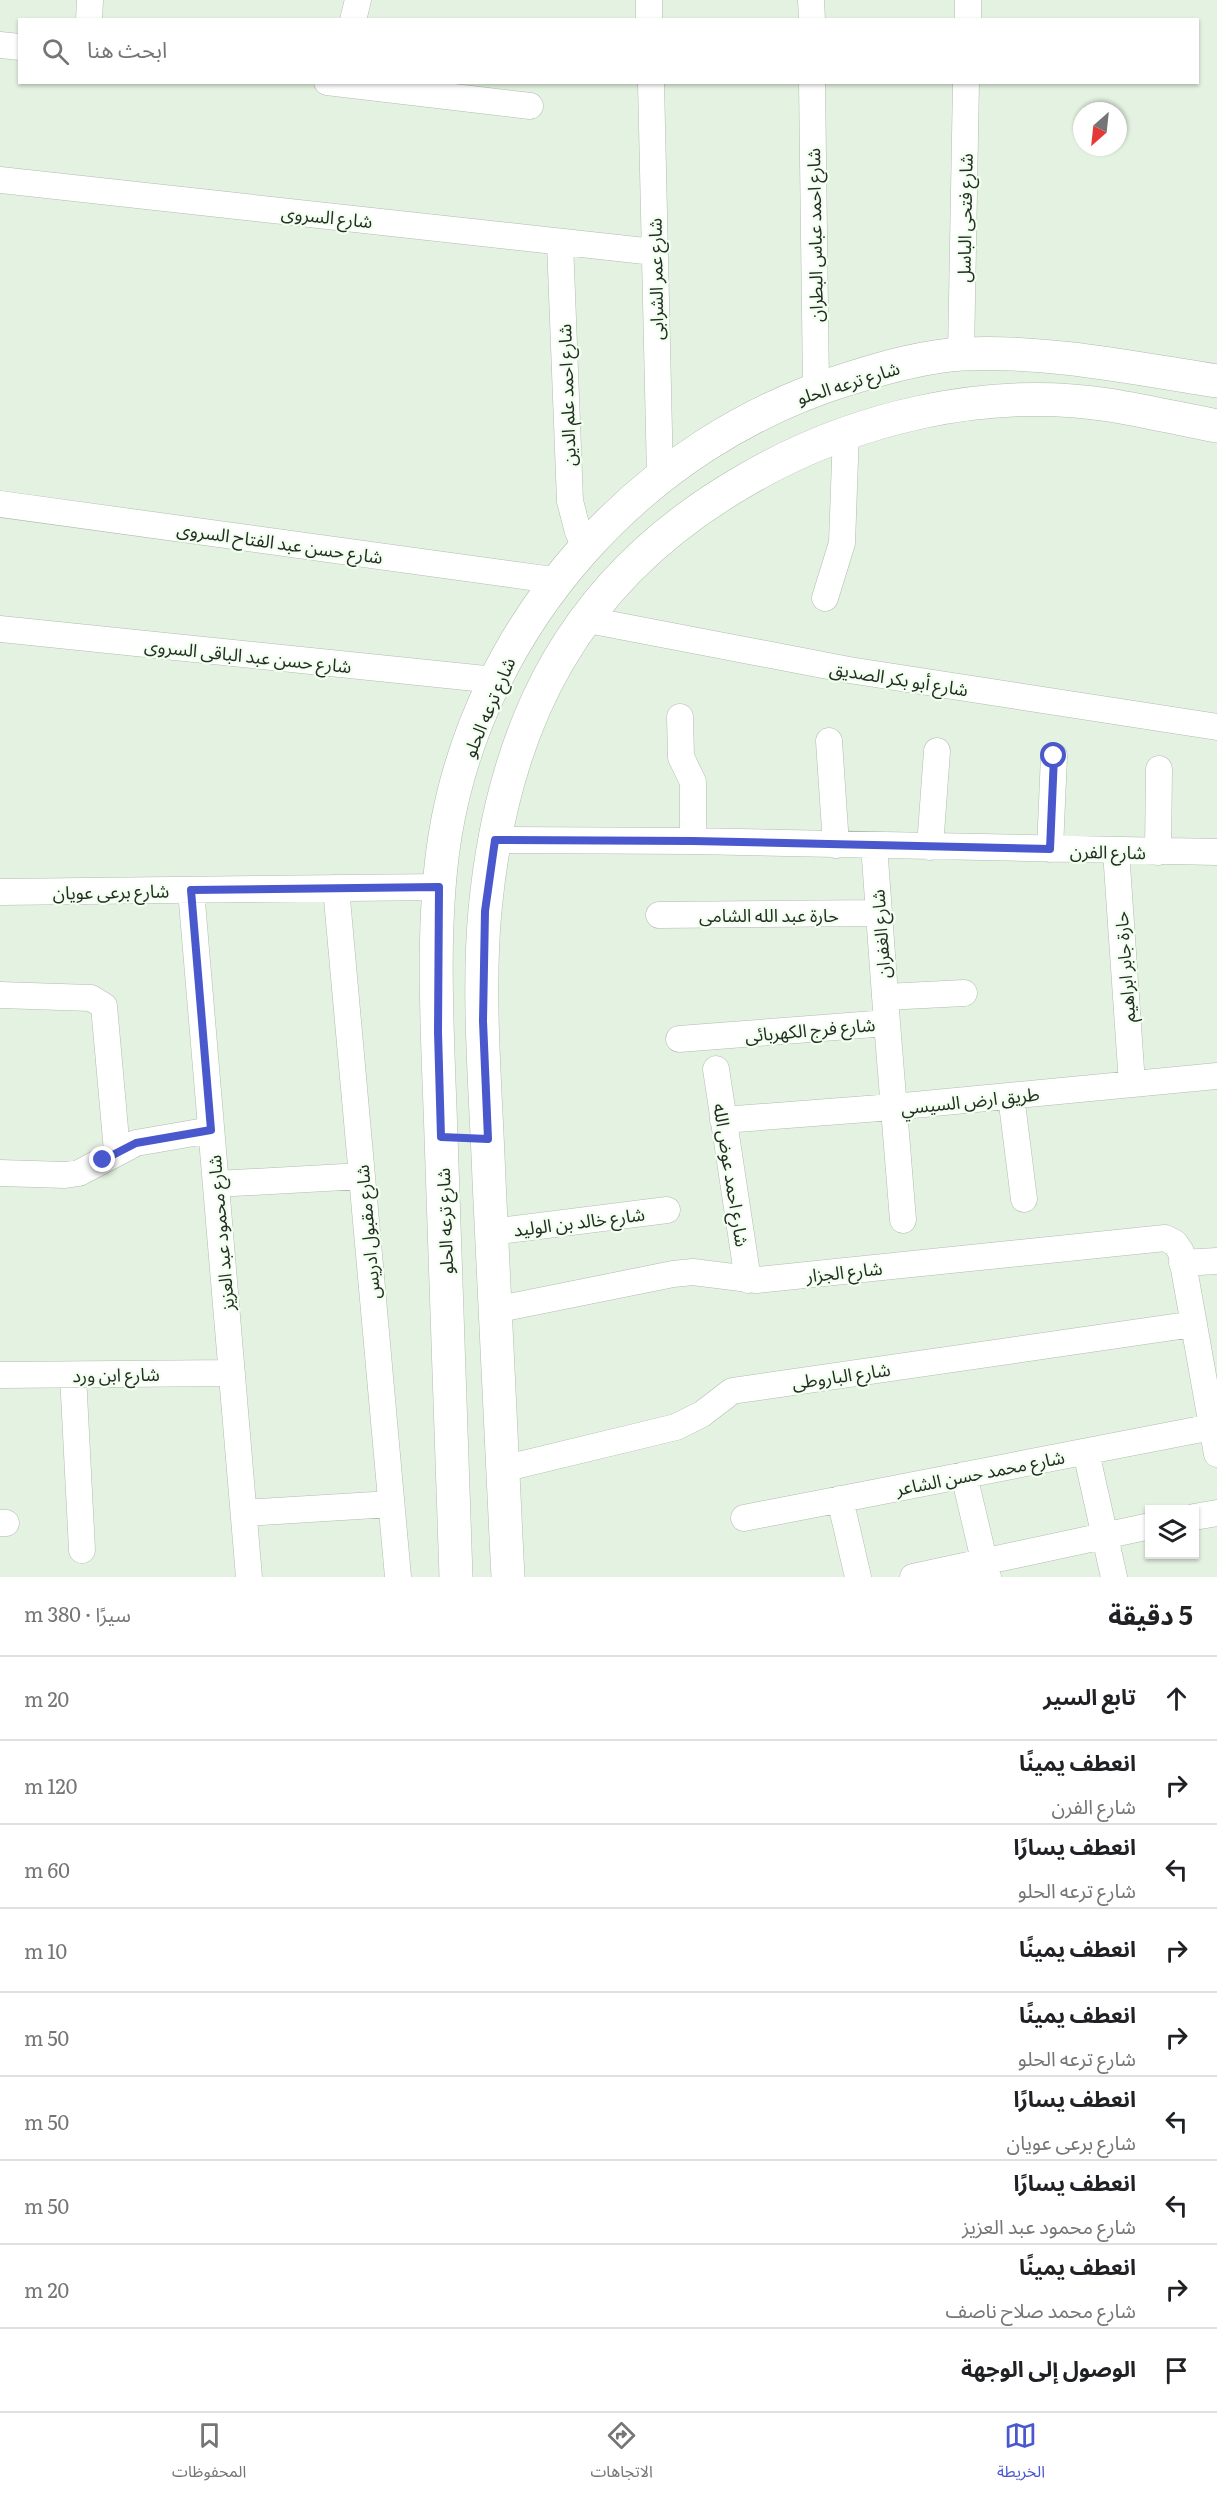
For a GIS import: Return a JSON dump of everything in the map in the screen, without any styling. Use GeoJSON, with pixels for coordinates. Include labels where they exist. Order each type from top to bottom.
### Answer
{"type":"FeatureCollection","features":[{"type":"Feature","properties":{"kind":"street"},"geometry":{"type":"LineString","coordinates":[[89,18],[90,0]]}},
{"type":"Feature","properties":{"kind":"street"},"geometry":{"type":"LineString","coordinates":[[354,18],[358,0]]}},
{"type":"Feature","properties":{"kind":"street"},"geometry":{"type":"LineString","coordinates":[[649,0],[649,18]]}},
{"type":"Feature","properties":{"kind":"street"},"geometry":{"type":"LineString","coordinates":[[811,0],[812,18]]}},
{"type":"Feature","properties":{"kind":"street"},"geometry":{"type":"LineString","coordinates":[[968,0],[968,18]]}},
{"type":"Feature","properties":{"kind":"street"},"geometry":{"type":"LineString","coordinates":[[0,45],[18,47]]}},
{"type":"Feature","properties":{"kind":"street"},"geometry":{"type":"LineString","coordinates":[[343,84],[530,106]]}},
{"type":"Feature","properties":{"kind":"street","name":"شارع عمر الشرابى"},"geometry":{"type":"LineString","coordinates":[[651,84],[660,476]]}},
{"type":"Feature","properties":{"kind":"street","name":"شارع احمد عباس البطران"},"geometry":{"type":"LineString","coordinates":[[812,84],[816,388]]}},
{"type":"Feature","properties":{"kind":"street","name":"شارع فتحى الباسل"},"geometry":{"type":"LineString","coordinates":[[961,354],[966,84]]}},
{"type":"Feature","properties":{"kind":"street","name":"شارع السروى"},"geometry":{"type":"LineString","coordinates":[[0,180],[654,252]]}},
{"type":"Feature","properties":{"kind":"street","name":"شارع احمد علم الدين"},"geometry":{"type":"LineString","coordinates":[[560,242],[570,501],[578,532],[585,546]]}},
{"type":"Feature","properties":{"kind":"street","name":"شارع ترعه الحلو"},"geometry":{"type":"LineString","coordinates":[[456,1577],[438,1032],[439,887],[445,834],[457,781],[474,730],[495,680],[524,628],[585,546],[660,476],[709,441],[761,412],[816,388],[887,367],[961,354],[1072,359],[1217,381]]}},
{"type":"Feature","properties":{"kind":"street"},"geometry":{"type":"LineString","coordinates":[[508,1577],[494,1310],[483,1021],[485,911],[495,840],[513,760],[543,685],[583,619],[642,554],[707,502],[779,460],[846,432],[938,408],[1022,400],[1106,404],[1217,426]]}},
{"type":"Feature","properties":{"kind":"street"},"geometry":{"type":"LineString","coordinates":[[825,598],[842,543],[846,432]]}},
{"type":"Feature","properties":{"kind":"street","name":"شارع حسن عبد الفتاح السروى"},"geometry":{"type":"LineString","coordinates":[[0,504],[560,581]]}},
{"type":"Feature","properties":{"kind":"street","name":"شارع أبو بكر الصديق"},"geometry":{"type":"LineString","coordinates":[[583,619],[849,670],[1217,727]]}},
{"type":"Feature","properties":{"kind":"street","name":"شارع حسن عبد الباقى السروى"},"geometry":{"type":"LineString","coordinates":[[0,629],[495,680]]}},
{"type":"Feature","properties":{"kind":"street"},"geometry":{"type":"LineString","coordinates":[[680,717],[681,757],[693,782],[693,841]]}},
{"type":"Feature","properties":{"kind":"street"},"geometry":{"type":"LineString","coordinates":[[829,741],[836,845]]}},
{"type":"Feature","properties":{"kind":"street"},"geometry":{"type":"LineString","coordinates":[[930,847],[937,751]]}},
{"type":"Feature","properties":{"kind":"street"},"geometry":{"type":"LineString","coordinates":[[1050,849],[1054,756]]}},
{"type":"Feature","properties":{"kind":"street"},"geometry":{"type":"LineString","coordinates":[[1158,852],[1160,770]]}},
{"type":"Feature","properties":{"kind":"street","name":"شارع الفرن"},"geometry":{"type":"LineString","coordinates":[[495,840],[693,841],[1217,852]]}},
{"type":"Feature","properties":{"kind":"street","name":"شارع الغفران"},"geometry":{"type":"LineString","coordinates":[[874,845],[887,1023]]}},
{"type":"Feature","properties":{"kind":"street","name":"حارة جابر ابراهيم"},"geometry":{"type":"LineString","coordinates":[[1116,851],[1132,1084]]}},
{"type":"Feature","properties":{"kind":"street","name":"شارع برعى عويان"},"geometry":{"type":"LineString","coordinates":[[0,892],[439,887]]}},
{"type":"Feature","properties":{"kind":"street","name":"شارع مقبول ادريس"},"geometry":{"type":"LineString","coordinates":[[336,888],[398,1577]]}},
{"type":"Feature","properties":{"kind":"street","name":"شارع محمود عبد العزيز"},"geometry":{"type":"LineString","coordinates":[[191,890],[249,1577]]}},
{"type":"Feature","properties":{"kind":"street","name":"حارة عبد الله الشامى"},"geometry":{"type":"LineString","coordinates":[[659,915],[878,914]]}},
{"type":"Feature","properties":{"kind":"street"},"geometry":{"type":"LineString","coordinates":[[885,997],[964,993]]}},
{"type":"Feature","properties":{"kind":"street"},"geometry":{"type":"LineString","coordinates":[[0,995],[91,998],[104,1006],[117,1150]]}},
{"type":"Feature","properties":{"kind":"street","name":"شارع فرج الكهربائى"},"geometry":{"type":"LineString","coordinates":[[679,1039],[887,1023],[903,1220]]}},
{"type":"Feature","properties":{"kind":"street","name":"شارع احمد عوض الله"},"geometry":{"type":"LineString","coordinates":[[716,1069],[747,1281]]}},
{"type":"Feature","properties":{"kind":"street","name":"طريق ارض السيسي"},"geometry":{"type":"LineString","coordinates":[[723,1120],[893,1107],[1217,1076]]}},
{"type":"Feature","properties":{"kind":"street"},"geometry":{"type":"LineString","coordinates":[[1011,1096],[1024,1199]]}},
{"type":"Feature","properties":{"kind":"street"},"geometry":{"type":"LineString","coordinates":[[0,1173],[65,1175],[90,1167],[117,1150],[136,1143],[211,1130]]}},
{"type":"Feature","properties":{"kind":"street"},"geometry":{"type":"LineString","coordinates":[[441,1137],[488,1139]]}},
{"type":"Feature","properties":{"kind":"street"},"geometry":{"type":"LineString","coordinates":[[216,1184],[362,1176]]}},
{"type":"Feature","properties":{"kind":"street","name":"شارع خالد بن الوليد"},"geometry":{"type":"LineString","coordinates":[[491,1232],[667,1210]]}},
{"type":"Feature","properties":{"kind":"street","name":"شارع الجزار"},"geometry":{"type":"LineString","coordinates":[[494,1310],[673,1274],[713,1274],[747,1281],[1165,1238],[1175,1243],[1181,1252],[1182,1263]]}},
{"type":"Feature","properties":{"kind":"street"},"geometry":{"type":"LineString","coordinates":[[1217,1261],[1182,1263],[1215,1427],[1217,1454]]}},
{"type":"Feature","properties":{"kind":"street","name":"شارع الباروطى"},"geometry":{"type":"LineString","coordinates":[[502,1469],[676,1427],[702,1414],[722,1397],[743,1389],[1194,1324]]}},
{"type":"Feature","properties":{"kind":"street","name":"شارع ابن ورد"},"geometry":{"type":"LineString","coordinates":[[0,1375],[232,1372]]}},
{"type":"Feature","properties":{"kind":"street"},"geometry":{"type":"LineString","coordinates":[[73,1375],[82,1550]]}},
{"type":"Feature","properties":{"kind":"street","name":"شارع محمد حسن الشاعر"},"geometry":{"type":"LineString","coordinates":[[744,1518],[1215,1427]]}},
{"type":"Feature","properties":{"kind":"street"},"geometry":{"type":"LineString","coordinates":[[1086,1452],[1114,1577]]}},
{"type":"Feature","properties":{"kind":"street"},"geometry":{"type":"LineString","coordinates":[[964,1475],[986,1569]]}},
{"type":"Feature","properties":{"kind":"street"},"geometry":{"type":"LineString","coordinates":[[840,1499],[858,1577]]}},
{"type":"Feature","properties":{"kind":"street"},"geometry":{"type":"LineString","coordinates":[[244,1513],[391,1504]]}},
{"type":"Feature","properties":{"kind":"street"},"geometry":{"type":"LineString","coordinates":[[1199,1516],[1217,1513]]}},
{"type":"Feature","properties":{"kind":"street"},"geometry":{"type":"LineString","coordinates":[[913,1577],[986,1569],[1105,1535],[1145,1527]]}},
{"type":"Feature","properties":{"kind":"route"},"geometry":{"type":"LineString","coordinates":[[103,1160],[117,1150],[136,1143],[211,1130],[191,890],[439,887],[438,1032],[441,1137],[488,1139],[483,1021],[485,911],[495,840],[693,841],[1050,849],[1054,756]]}}]}
